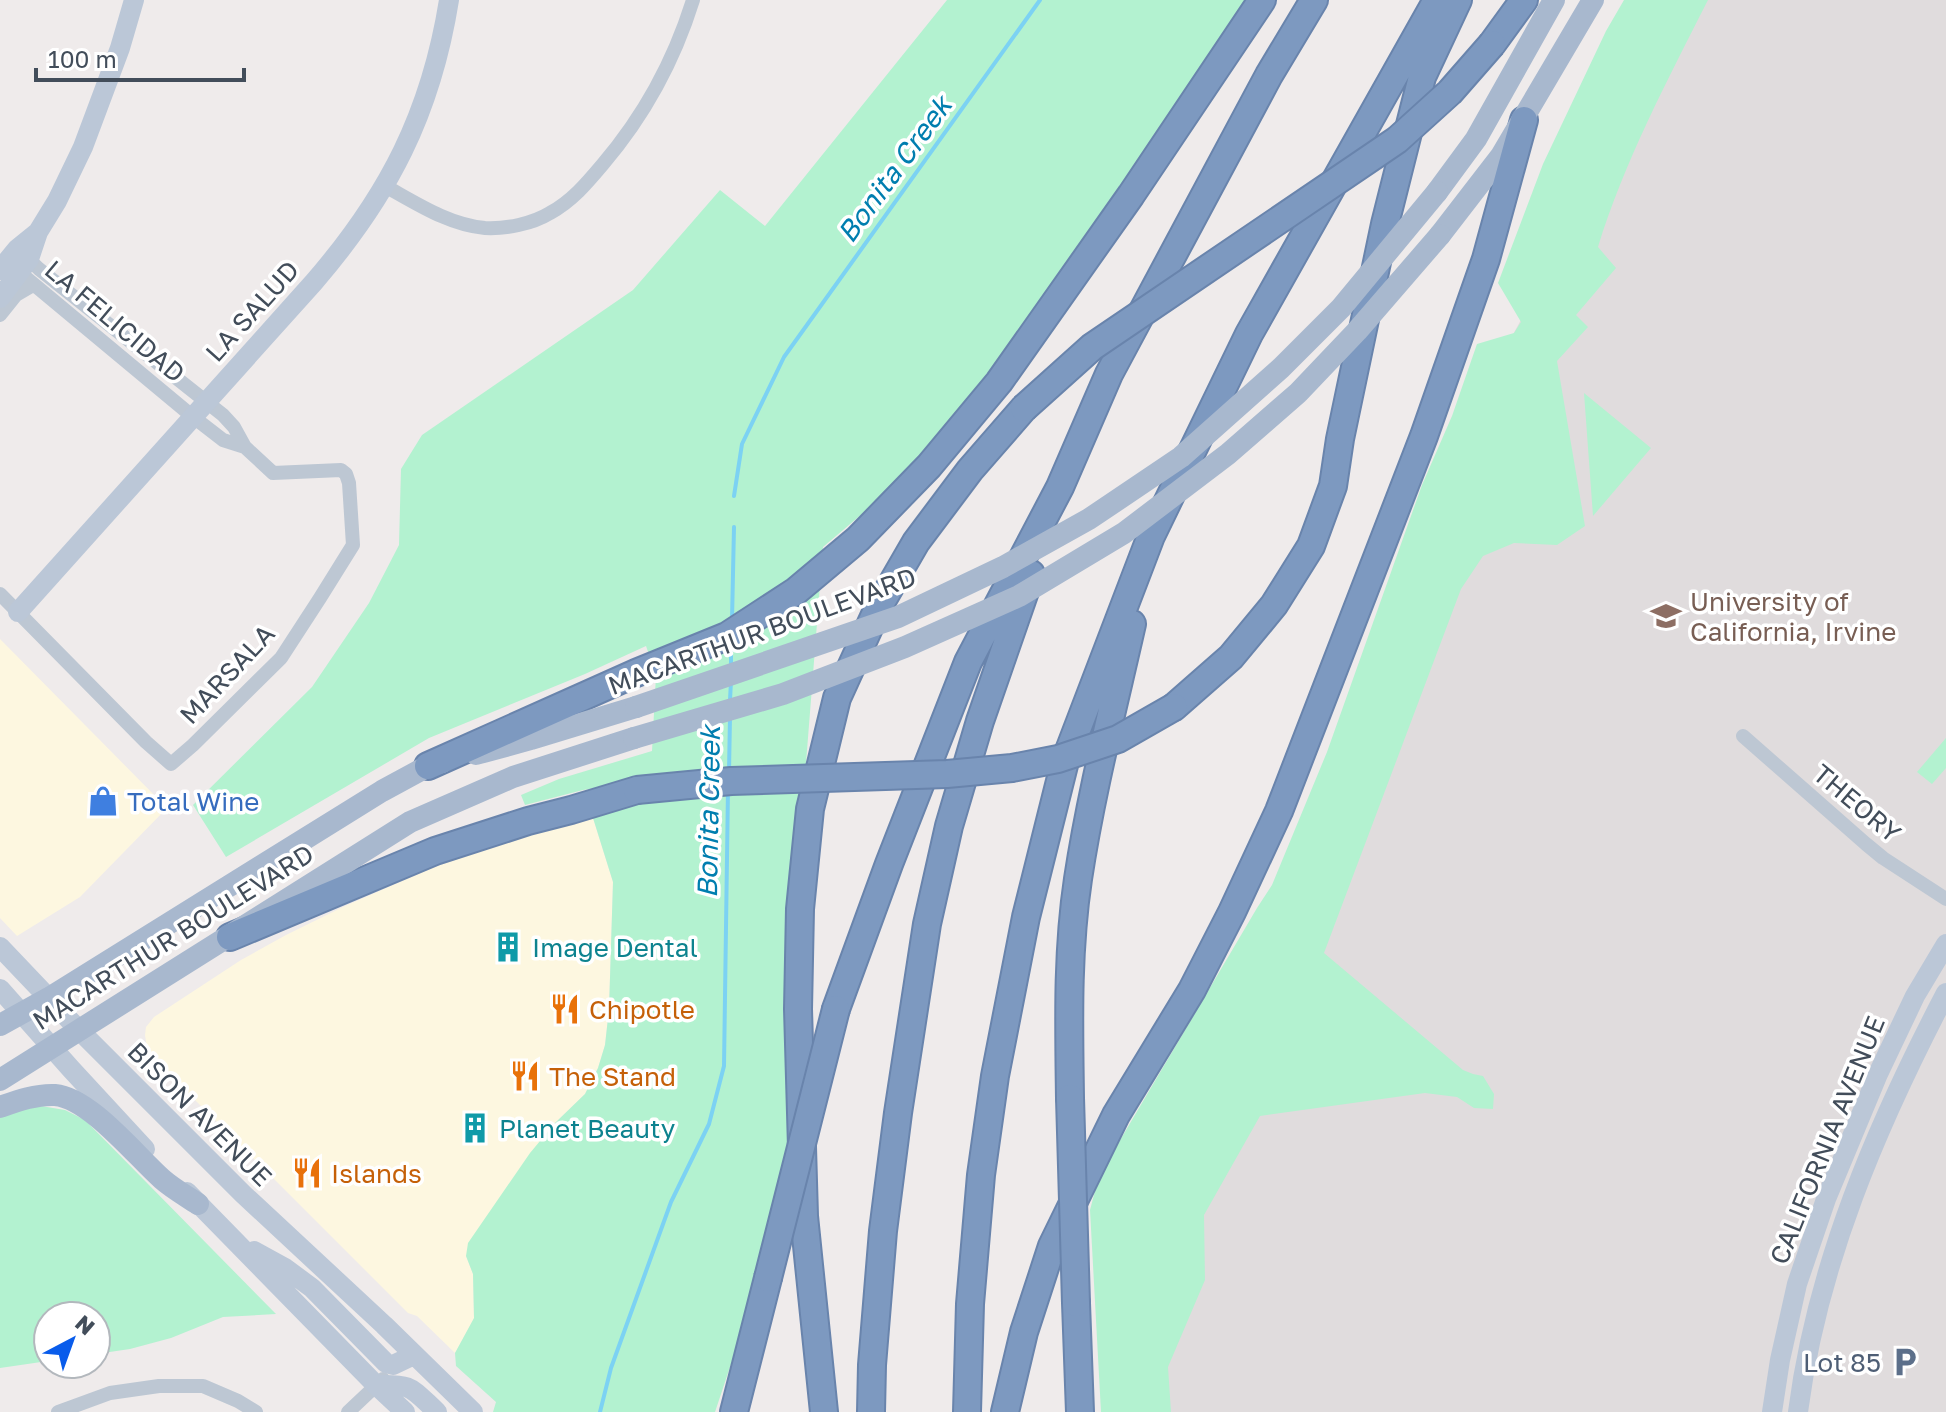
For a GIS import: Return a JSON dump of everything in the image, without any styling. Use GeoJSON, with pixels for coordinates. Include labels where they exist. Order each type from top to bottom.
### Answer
{"type":"FeatureCollection","features":[{"type":"Feature","properties":{"kind":"highway"},"geometry":{"type":"LineString","coordinates":[[428,766],[727,636],[796,591],[858,539],[929,466],[999,382],[1131,195],[1262,0]]}},
{"type":"Feature","properties":{"kind":"highway"},"geometry":{"type":"LineString","coordinates":[[736,1407],[836,1009],[968,662],[1060,487],[1109,374],[1269,75],[1314,0]]}},
{"type":"Feature","properties":{"kind":"highway"},"geometry":{"type":"LineString","coordinates":[[967,1412],[970,1304],[981,1175],[995,1076],[1026,917],[1065,761],[1151,536],[1249,334],[1437,0]]}},
{"type":"Feature","properties":{"kind":"highway"},"geometry":{"type":"LineString","coordinates":[[230,937],[435,851],[637,790],[731,781],[947,774],[1012,768],[1058,759],[1118,739],[1174,707],[1231,657],[1274,605],[1311,546],[1333,486],[1385,224],[1422,77],[1458,0]]}},
{"type":"Feature","properties":{"kind":"highway"},"geometry":{"type":"LineString","coordinates":[[824,1412],[804,1216],[798,1009],[800,909],[810,809],[837,698],[879,606],[916,542],[970,470],[1024,408],[1092,347],[1397,140],[1450,92],[1492,44],[1524,0]]}},
{"type":"Feature","properties":{"kind":"highway"},"geometry":{"type":"LineString","coordinates":[[1005,1412],[1024,1332],[1052,1246],[1116,1115],[1198,977],[1232,912],[1279,811],[1424,436],[1486,259],[1524,120]]}},
{"type":"Feature","properties":{"kind":"highway"},"geometry":{"type":"LineString","coordinates":[[871,1412],[883,1231],[927,924],[949,826],[980,721],[1060,487]]}},
{"type":"Feature","properties":{"kind":"highway"},"geometry":{"type":"LineString","coordinates":[[1080,1412],[1069,973],[1078,880],[1097,776],[1151,536]]}},
{"type":"Feature","properties":{"kind":"main road","name":"MACARTHUR BOULEVARD"},"geometry":{"type":"LineString","coordinates":[[0,1025],[49,998],[382,791],[428,766],[636,707],[898,617],[1003,567],[1089,519],[1181,457],[1281,368],[1341,308],[1437,192],[1476,139],[1554,0]]}},
{"type":"Feature","properties":{"kind":"main road"},"geometry":{"type":"LineString","coordinates":[[1524,120],[1593,0]]}},
{"type":"Feature","properties":{"kind":"main road","name":"MACARTHUR BOULEVARD"},"geometry":{"type":"LineString","coordinates":[[0,1080],[410,822],[513,777],[783,694],[905,647],[1019,596],[1124,533],[1228,454],[1298,393],[1357,331],[1440,235],[1493,167],[1524,120]]}},
{"type":"Feature","properties":{"kind":"main road"},"geometry":{"type":"LineString","coordinates":[[0,1107],[27,1098],[55,1095],[69,1099],[102,1121],[164,1181],[198,1204]]}},
{"type":"Feature","properties":{"kind":"street"},"geometry":{"type":"LineString","coordinates":[[0,298],[57,201],[83,147],[120,48],[134,0]]}},
{"type":"Feature","properties":{"kind":"street","name":"LA SALUD"},"geometry":{"type":"LineString","coordinates":[[18,612],[338,254],[361,224],[404,152],[431,80],[449,0]]}},
{"type":"Feature","properties":{"kind":"street"},"geometry":{"type":"LineString","coordinates":[[385,186],[440,215],[482,228],[502,228],[547,215],[582,190],[617,148],[650,100],[669,65],[693,0]]}},
{"type":"Feature","properties":{"kind":"street"},"geometry":{"type":"LineString","coordinates":[[0,315],[16,295],[17,266]]}},
{"type":"Feature","properties":{"kind":"street","name":"LA FELICIDAD"},"geometry":{"type":"LineString","coordinates":[[17,266],[199,409]]}},
{"type":"Feature","properties":{"kind":"street","name":"LA FELICIDAD"},"geometry":{"type":"LineString","coordinates":[[17,266],[199,409]]}},
{"type":"Feature","properties":{"kind":"street","name":"MARSALA"},"geometry":{"type":"LineString","coordinates":[[18,612],[171,764],[281,658],[353,545],[349,483],[341,470],[273,473],[245,447],[234,427],[199,409]]}},
{"type":"Feature","properties":{"kind":"street"},"geometry":{"type":"LineString","coordinates":[[0,594],[18,612]]}},
{"type":"Feature","properties":{"kind":"street","name":"THEORY"},"geometry":{"type":"LineString","coordinates":[[1743,736],[1883,858],[1946,899]]}},
{"type":"Feature","properties":{"kind":"street","name":"CALIFORNIA AVENUE"},"geometry":{"type":"LineString","coordinates":[[1772,1412],[1797,1284],[1826,1199],[1878,1074],[1915,996],[1946,944]]}},
{"type":"Feature","properties":{"kind":"street","name":"BISON AVENUE"},"geometry":{"type":"LineString","coordinates":[[0,947],[243,1194],[470,1409]]}},
{"type":"Feature","properties":{"kind":"street"},"geometry":{"type":"LineString","coordinates":[[0,989],[198,1204],[405,1412]]}},
{"type":"Feature","properties":{"kind":"street","name":"CALIFORNIA AVENUE"},"geometry":{"type":"LineString","coordinates":[[1798,1412],[1822,1291],[1844,1219],[1879,1134],[1946,993]]}},
{"type":"Feature","properties":{"kind":"street"},"geometry":{"type":"LineString","coordinates":[[232,1239],[285,1268],[312,1288],[386,1363],[393,1365],[414,1355]]}},
{"type":"Feature","properties":{"kind":"street"},"geometry":{"type":"LineString","coordinates":[[348,1412],[414,1355]]}},
{"type":"Feature","properties":{"kind":"street"},"geometry":{"type":"LineString","coordinates":[[376,1385],[401,1384],[411,1388],[437,1412]]}},
{"type":"Feature","properties":{"kind":"street"},"geometry":{"type":"LineString","coordinates":[[58,1412],[110,1393],[159,1386],[203,1386],[256,1412]]}},
{"type":"Feature","properties":{"kind":"shaded area","name":"University of California, Irvine"},"geometry":{"type":"Polygon","coordinates":[[[1635,0],[1946,0],[1946,1412],[1112,1412],[1286,882],[1511,338],[1522,318],[1635,0]]]}},
{"type":"Feature","properties":{"kind":"shaded area"},"geometry":{"type":"Polygon","coordinates":[[[0,639],[167,808],[80,897],[17,936],[0,918],[0,639]]]}},
{"type":"Feature","properties":{"kind":"shaded area"},"geometry":{"type":"Polygon","coordinates":[[[593,818],[613,882],[605,1045],[585,1094],[555,1123],[466,1256],[473,1274],[474,1319],[455,1353],[417,1316],[408,1313],[157,1062],[147,1048],[146,1027],[154,1017],[241,960],[345,906],[432,868],[502,843],[593,818]]]}},
{"type":"Feature","properties":{"kind":"green space"},"geometry":{"type":"Polygon","coordinates":[[[947,0],[1253,0],[1000,360],[901,477],[823,547],[802,814],[790,1154],[762,1271],[715,1412],[493,1412],[496,1402],[456,1366],[455,1353],[474,1318],[473,1274],[466,1256],[468,1243],[530,1153],[585,1094],[605,1045],[613,882],[593,818],[611,809],[659,800],[655,778],[583,790],[525,805],[521,795],[559,779],[652,751],[656,675],[646,646],[429,738],[226,857],[193,805],[312,687],[369,603],[399,545],[401,469],[422,435],[633,290],[720,190],[765,226],[947,0]]]}},
{"type":"Feature","properties":{"kind":"green space"},"geometry":{"type":"Polygon","coordinates":[[[1624,0],[1708,0],[1648,121],[1598,247],[1616,268],[1576,315],[1588,327],[1557,361],[1585,526],[1557,545],[1514,543],[1483,556],[1461,589],[1324,953],[1463,1070],[1483,1076],[1494,1094],[1493,1109],[1474,1108],[1457,1097],[1425,1093],[1260,1116],[1204,1215],[1205,1280],[1168,1367],[1171,1412],[1101,1412],[1090,1210],[1096,1187],[1106,1164],[1272,885],[1327,752],[1422,485],[1452,416],[1477,344],[1514,333],[1521,322],[1498,283],[1543,164],[1606,31],[1624,0]]]}},
{"type":"Feature","properties":{"kind":"green space"},"geometry":{"type":"Polygon","coordinates":[[[1584,393],[1651,448],[1593,516],[1584,393]]]}},
{"type":"Feature","properties":{"kind":"green space"},"geometry":{"type":"Polygon","coordinates":[[[1946,738],[1946,768],[1932,784],[1917,772],[1946,738]]]}},
{"type":"Feature","properties":{"kind":"green space"},"geometry":{"type":"Polygon","coordinates":[[[35,1105],[65,1110],[85,1120],[276,1314],[223,1317],[171,1338],[112,1352],[112,1300],[32,1300],[32,1363],[0,1368],[0,1117],[35,1105]]]}},
{"type":"Feature","properties":{"kind":"waterway","name":"Bonita Creek"},"geometry":{"type":"LineString","coordinates":[[734,496],[742,444],[784,357],[1040,0]]}},
{"type":"Feature","properties":{"kind":"waterway","name":"Bonita Creek"},"geometry":{"type":"LineString","coordinates":[[732,620],[734,527]]}},
{"type":"Feature","properties":{"kind":"waterway","name":"Bonita Creek"},"geometry":{"type":"LineString","coordinates":[[731,645],[731,668]]}},
{"type":"Feature","properties":{"kind":"waterway","name":"Bonita Creek"},"geometry":{"type":"LineString","coordinates":[[730,700],[731,681]]}},
{"type":"Feature","properties":{"kind":"waterway","name":"Bonita Creek"},"geometry":{"type":"LineString","coordinates":[[729,772],[730,717]]}},
{"type":"Feature","properties":{"kind":"waterway","name":"Bonita Creek"},"geometry":{"type":"LineString","coordinates":[[600,1412],[611,1368],[671,1202],[709,1124],[724,1066],[728,789]]}},
{"type":"Feature","properties":{"kind":"place","name":"University of California, Irvine"},"geometry":{"type":"Point","coordinates":[1666,616]}},
{"type":"Feature","properties":{"kind":"place","name":"Total Wine"},"geometry":{"type":"Point","coordinates":[103,801]}},
{"type":"Feature","properties":{"kind":"place","name":"Image Dental"},"geometry":{"type":"Point","coordinates":[508,947]}},
{"type":"Feature","properties":{"kind":"place","name":"Chipotle"},"geometry":{"type":"Point","coordinates":[565,1009]}},
{"type":"Feature","properties":{"kind":"place","name":"The Stand"},"geometry":{"type":"Point","coordinates":[525,1076]}},
{"type":"Feature","properties":{"kind":"place","name":"Planet Beauty"},"geometry":{"type":"Point","coordinates":[475,1128]}},
{"type":"Feature","properties":{"kind":"place","name":"Islands"},"geometry":{"type":"Point","coordinates":[307,1173]}},
{"type":"Feature","properties":{"kind":"place","name":"Lot 85"},"geometry":{"type":"Point","coordinates":[1905,1362]}}]}
